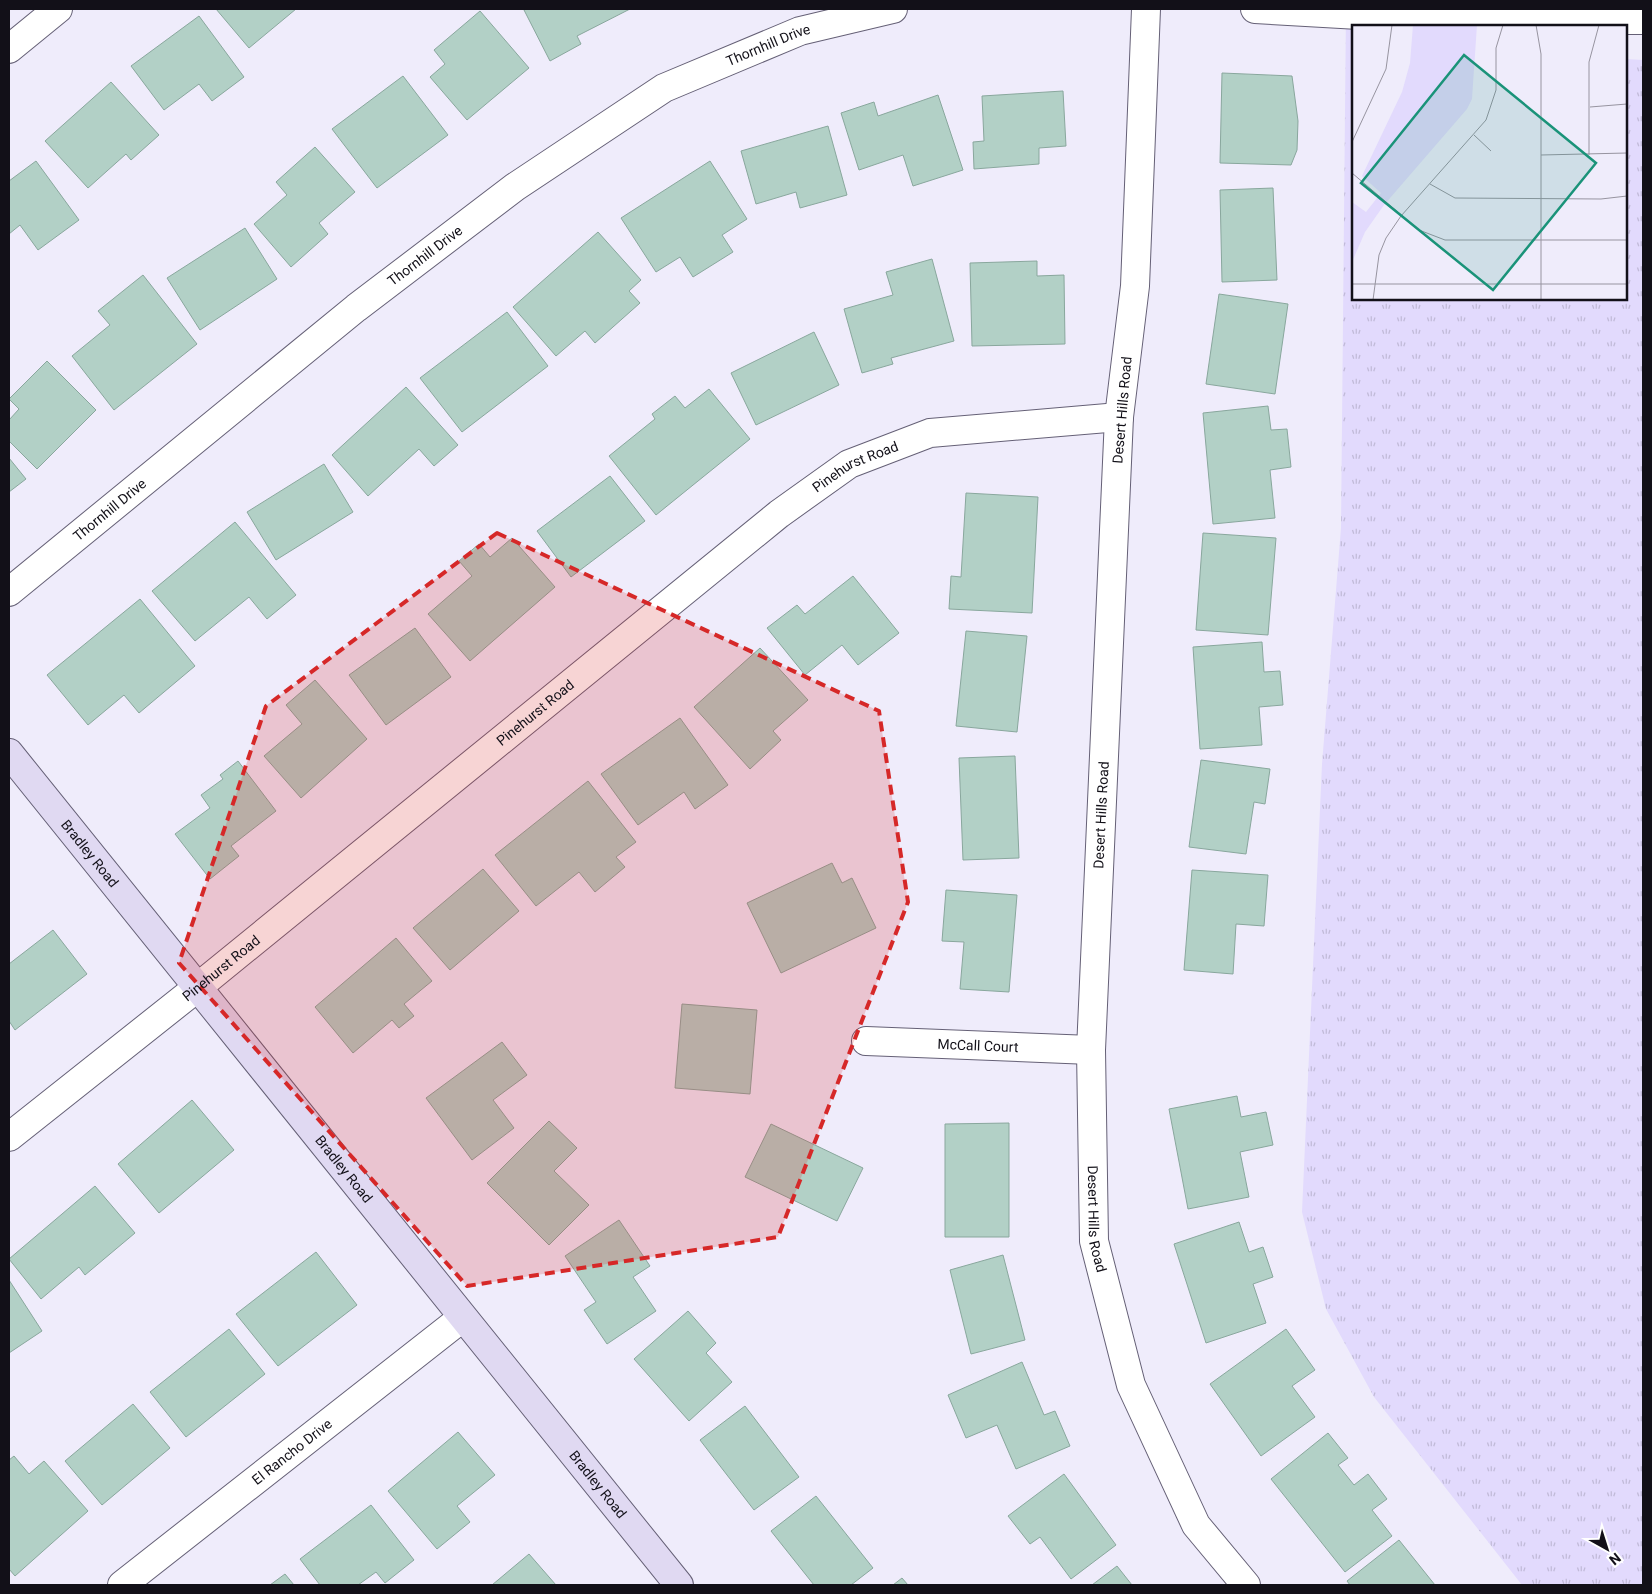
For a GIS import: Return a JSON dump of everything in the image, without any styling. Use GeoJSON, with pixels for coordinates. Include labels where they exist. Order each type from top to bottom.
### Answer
{"type":"FeatureCollection","features":[{"type":"Feature","properties":{"kind":"street"},"geometry":{"type":"LineString","coordinates":[[9,48],[58,9]]}},
{"type":"Feature","properties":{"kind":"street","name":"Thornhill Drive"},"geometry":{"type":"LineString","coordinates":[[9,592],[356,308],[515,187],[664,88],[800,31],[893,9]]}},
{"type":"Feature","properties":{"kind":"street","name":"Desert Hills Road"},"geometry":{"type":"LineString","coordinates":[[1146,9],[1135,286],[1119,417],[1091,1050],[1094,1242],[1131,1385],[1196,1525],[1246,1585]]}},
{"type":"Feature","properties":{"kind":"street"},"geometry":{"type":"LineString","coordinates":[[1255,9],[1447,20],[1643,20]]}},
{"type":"Feature","properties":{"kind":"street","name":"Pinehurst Road"},"geometry":{"type":"LineString","coordinates":[[9,1137],[198,988],[779,514],[849,464],[930,433],[1119,417]]}},
{"type":"Feature","properties":{"kind":"street","name":"Bradley Road"},"geometry":{"type":"LineString","coordinates":[[9,752],[462,1318],[679,1585]]}},
{"type":"Feature","properties":{"kind":"street","name":"McCall Court"},"geometry":{"type":"LineString","coordinates":[[866,1041],[1091,1050]]}},
{"type":"Feature","properties":{"kind":"street","name":"El Rancho Drive"},"geometry":{"type":"LineString","coordinates":[[122,1585],[462,1318]]}},
{"type":"Feature","properties":{"kind":"highlighted area"},"geometry":{"type":"Polygon","coordinates":[[[497,533],[879,711],[908,902],[778,1237],[467,1286],[179,963],[266,706],[497,533]]]}},
{"type":"Feature","properties":{"kind":"green space"},"geometry":{"type":"Polygon","coordinates":[[[1346,9],[1353,25],[1352,300],[1627,300],[1627,59],[1643,60],[1643,1585],[1522,1585],[1374,1397],[1326,1309],[1302,1212],[1322,764],[1341,528],[1346,9]]]}},
{"type":"Feature","properties":{"kind":"building"},"geometry":{"type":"Polygon","coordinates":[[[216,9],[296,9],[249,48],[216,9]]]}},
{"type":"Feature","properties":{"kind":"building"},"geometry":{"type":"Polygon","coordinates":[[[630,9],[577,36],[581,44],[550,61],[524,10],[630,9]]]}},
{"type":"Feature","properties":{"kind":"building"},"geometry":{"type":"Polygon","coordinates":[[[480,11],[529,68],[467,120],[430,77],[445,64],[434,50],[480,11]]]}},
{"type":"Feature","properties":{"kind":"building"},"geometry":{"type":"Polygon","coordinates":[[[199,16],[244,77],[212,101],[199,84],[164,110],[131,66],[199,16]]]}},
{"type":"Feature","properties":{"kind":"building"},"geometry":{"type":"Polygon","coordinates":[[[1222,73],[1292,76],[1298,121],[1297,150],[1291,165],[1220,163],[1222,73]]]}},
{"type":"Feature","properties":{"kind":"building"},"geometry":{"type":"Polygon","coordinates":[[[403,76],[448,135],[377,188],[332,129],[403,76]]]}},
{"type":"Feature","properties":{"kind":"building"},"geometry":{"type":"Polygon","coordinates":[[[111,82],[159,135],[131,160],[126,154],[88,188],[45,141],[111,82]]]}},
{"type":"Feature","properties":{"kind":"building"},"geometry":{"type":"Polygon","coordinates":[[[1063,91],[1066,146],[1039,148],[1039,164],[974,169],[973,142],[984,141],[982,96],[1063,91]]]}},
{"type":"Feature","properties":{"kind":"building"},"geometry":{"type":"Polygon","coordinates":[[[938,95],[963,170],[913,186],[903,155],[859,170],[841,113],[874,102],[878,116],[938,95]]]}},
{"type":"Feature","properties":{"kind":"building"},"geometry":{"type":"Polygon","coordinates":[[[828,126],[847,195],[800,208],[796,192],[756,204],[741,151],[828,126]]]}},
{"type":"Feature","properties":{"kind":"building"},"geometry":{"type":"Polygon","coordinates":[[[315,147],[355,192],[319,223],[328,234],[291,267],[254,224],[287,195],[276,182],[315,147]]]}},
{"type":"Feature","properties":{"kind":"building"},"geometry":{"type":"Polygon","coordinates":[[[36,161],[79,220],[38,250],[20,225],[9,234],[9,181],[36,161]]]}},
{"type":"Feature","properties":{"kind":"building"},"geometry":{"type":"Polygon","coordinates":[[[710,161],[747,219],[722,235],[733,252],[693,277],[680,257],[656,272],[621,218],[710,161]]]}},
{"type":"Feature","properties":{"kind":"building"},"geometry":{"type":"Polygon","coordinates":[[[1273,188],[1277,280],[1222,282],[1220,190],[1273,188]]]}},
{"type":"Feature","properties":{"kind":"building"},"geometry":{"type":"Polygon","coordinates":[[[245,228],[277,279],[200,330],[167,278],[245,228]]]}},
{"type":"Feature","properties":{"kind":"building"},"geometry":{"type":"Polygon","coordinates":[[[598,232],[641,280],[629,291],[640,303],[595,343],[585,331],[556,356],[513,307],[598,232]]]}},
{"type":"Feature","properties":{"kind":"building"},"geometry":{"type":"Polygon","coordinates":[[[932,259],[954,341],[891,358],[893,364],[862,373],[844,309],[893,295],[886,272],[932,259]]]}},
{"type":"Feature","properties":{"kind":"building"},"geometry":{"type":"Polygon","coordinates":[[[1037,261],[1037,276],[1064,275],[1065,344],[972,346],[970,263],[1037,261]]]}},
{"type":"Feature","properties":{"kind":"building"},"geometry":{"type":"Polygon","coordinates":[[[143,275],[197,344],[114,410],[72,356],[110,325],[98,311],[143,275]]]}},
{"type":"Feature","properties":{"kind":"building"},"geometry":{"type":"Polygon","coordinates":[[[1219,294],[1288,304],[1275,394],[1206,384],[1219,294]]]}},
{"type":"Feature","properties":{"kind":"building"},"geometry":{"type":"Polygon","coordinates":[[[507,312],[548,366],[462,432],[420,378],[507,312]]]}},
{"type":"Feature","properties":{"kind":"building"},"geometry":{"type":"Polygon","coordinates":[[[814,332],[839,385],[756,425],[731,373],[814,332]]]}},
{"type":"Feature","properties":{"kind":"building"},"geometry":{"type":"Polygon","coordinates":[[[47,361],[96,410],[37,469],[9,441],[9,420],[19,409],[9,399],[47,361]]]}},
{"type":"Feature","properties":{"kind":"building"},"geometry":{"type":"Polygon","coordinates":[[[406,387],[458,445],[434,466],[419,449],[368,496],[332,455],[406,387]]]}},
{"type":"Feature","properties":{"kind":"building"},"geometry":{"type":"Polygon","coordinates":[[[709,389],[750,439],[656,515],[609,456],[655,419],[652,414],[675,396],[685,408],[709,389]]]}},
{"type":"Feature","properties":{"kind":"building"},"geometry":{"type":"Polygon","coordinates":[[[1268,406],[1271,430],[1287,429],[1291,467],[1270,470],[1275,518],[1213,524],[1203,413],[1268,406]]]}},
{"type":"Feature","properties":{"kind":"building"},"geometry":{"type":"Polygon","coordinates":[[[9,458],[26,479],[9,492],[9,458]]]}},
{"type":"Feature","properties":{"kind":"building"},"geometry":{"type":"Polygon","coordinates":[[[324,464],[353,512],[276,560],[247,512],[324,464]]]}},
{"type":"Feature","properties":{"kind":"building"},"geometry":{"type":"Polygon","coordinates":[[[610,476],[645,521],[571,577],[537,531],[610,476]]]}},
{"type":"Feature","properties":{"kind":"building"},"geometry":{"type":"Polygon","coordinates":[[[966,493],[1038,497],[1032,613],[949,609],[951,576],[961,577],[966,493]]]}},
{"type":"Feature","properties":{"kind":"building"},"geometry":{"type":"Polygon","coordinates":[[[235,522],[296,595],[267,619],[249,597],[195,641],[152,591],[235,522]]]}},
{"type":"Feature","properties":{"kind":"building"},"geometry":{"type":"Polygon","coordinates":[[[1203,533],[1276,538],[1268,635],[1196,630],[1203,533]]]}},
{"type":"Feature","properties":{"kind":"building"},"geometry":{"type":"Polygon","coordinates":[[[512,538],[555,587],[470,661],[428,614],[472,576],[459,561],[479,544],[490,557],[512,538]]]}},
{"type":"Feature","properties":{"kind":"building"},"geometry":{"type":"Polygon","coordinates":[[[853,576],[899,633],[858,665],[842,645],[805,675],[767,628],[797,605],[805,614],[853,576]]]}},
{"type":"Feature","properties":{"kind":"building"},"geometry":{"type":"Polygon","coordinates":[[[140,599],[195,666],[139,713],[124,695],[88,725],[47,675],[140,599]]]}},
{"type":"Feature","properties":{"kind":"building"},"geometry":{"type":"Polygon","coordinates":[[[415,628],[451,677],[386,725],[349,675],[415,628]]]}},
{"type":"Feature","properties":{"kind":"building"},"geometry":{"type":"Polygon","coordinates":[[[966,631],[1027,636],[1017,732],[956,726],[966,631]]]}},
{"type":"Feature","properties":{"kind":"building"},"geometry":{"type":"Polygon","coordinates":[[[1262,642],[1264,672],[1280,671],[1283,705],[1259,707],[1262,745],[1200,749],[1193,647],[1262,642]]]}},
{"type":"Feature","properties":{"kind":"building"},"geometry":{"type":"Polygon","coordinates":[[[760,648],[808,700],[773,731],[781,740],[750,769],[694,707],[760,648]]]}},
{"type":"Feature","properties":{"kind":"building"},"geometry":{"type":"Polygon","coordinates":[[[315,680],[367,739],[301,798],[264,756],[302,724],[286,705],[315,680]]]}},
{"type":"Feature","properties":{"kind":"building"},"geometry":{"type":"Polygon","coordinates":[[[680,718],[728,785],[695,809],[684,792],[638,825],[601,774],[680,718]]]}},
{"type":"Feature","properties":{"kind":"building"},"geometry":{"type":"Polygon","coordinates":[[[1015,756],[1019,858],[963,860],[959,758],[1015,756]]]}},
{"type":"Feature","properties":{"kind":"building"},"geometry":{"type":"Polygon","coordinates":[[[1201,760],[1270,769],[1265,804],[1254,802],[1246,854],[1189,847],[1201,760]]]}},
{"type":"Feature","properties":{"kind":"building"},"geometry":{"type":"Polygon","coordinates":[[[238,761],[276,811],[231,846],[239,856],[210,879],[175,834],[210,808],[201,795],[223,779],[220,775],[238,761]]]}},
{"type":"Feature","properties":{"kind":"building"},"geometry":{"type":"Polygon","coordinates":[[[588,781],[636,842],[616,857],[625,867],[595,892],[579,872],[536,906],[495,855],[588,781]]]}},
{"type":"Feature","properties":{"kind":"building"},"geometry":{"type":"Polygon","coordinates":[[[832,863],[842,883],[852,878],[876,928],[781,973],[747,903],[832,863]]]}},
{"type":"Feature","properties":{"kind":"building"},"geometry":{"type":"Polygon","coordinates":[[[483,869],[519,911],[450,970],[413,928],[483,869]]]}},
{"type":"Feature","properties":{"kind":"building"},"geometry":{"type":"Polygon","coordinates":[[[1192,870],[1268,875],[1264,926],[1236,924],[1233,974],[1184,970],[1192,870]]]}},
{"type":"Feature","properties":{"kind":"building"},"geometry":{"type":"Polygon","coordinates":[[[946,890],[1017,895],[1009,992],[960,989],[964,942],[942,941],[946,890]]]}},
{"type":"Feature","properties":{"kind":"building"},"geometry":{"type":"Polygon","coordinates":[[[53,930],[87,974],[15,1030],[9,1021],[9,964],[53,930]]]}},
{"type":"Feature","properties":{"kind":"building"},"geometry":{"type":"Polygon","coordinates":[[[396,938],[432,981],[404,1004],[414,1016],[399,1028],[392,1020],[353,1053],[315,1007],[396,938]]]}},
{"type":"Feature","properties":{"kind":"building"},"geometry":{"type":"Polygon","coordinates":[[[682,1004],[757,1010],[750,1094],[675,1088],[682,1004]]]}},
{"type":"Feature","properties":{"kind":"building"},"geometry":{"type":"Polygon","coordinates":[[[502,1042],[527,1075],[493,1100],[514,1128],[472,1160],[426,1098],[502,1042]]]}},
{"type":"Feature","properties":{"kind":"building"},"geometry":{"type":"Polygon","coordinates":[[[1237,1096],[1241,1117],[1266,1112],[1273,1145],[1240,1152],[1249,1197],[1188,1209],[1169,1109],[1237,1096]]]}},
{"type":"Feature","properties":{"kind":"building"},"geometry":{"type":"Polygon","coordinates":[[[192,1100],[234,1150],[159,1213],[118,1164],[192,1100]]]}},
{"type":"Feature","properties":{"kind":"building"},"geometry":{"type":"Polygon","coordinates":[[[549,1121],[577,1148],[554,1171],[589,1205],[549,1245],[487,1183],[549,1121]]]}},
{"type":"Feature","properties":{"kind":"building"},"geometry":{"type":"Polygon","coordinates":[[[1009,1123],[1009,1237],[945,1237],[945,1124],[1009,1123]]]}},
{"type":"Feature","properties":{"kind":"building"},"geometry":{"type":"Polygon","coordinates":[[[771,1124],[863,1168],[837,1221],[745,1177],[771,1124]]]}},
{"type":"Feature","properties":{"kind":"building"},"geometry":{"type":"Polygon","coordinates":[[[95,1186],[135,1233],[85,1275],[79,1267],[41,1299],[9,1259],[95,1186]]]}},
{"type":"Feature","properties":{"kind":"building"},"geometry":{"type":"Polygon","coordinates":[[[619,1220],[650,1266],[633,1277],[656,1311],[607,1344],[584,1310],[596,1302],[565,1256],[619,1220]]]}},
{"type":"Feature","properties":{"kind":"building"},"geometry":{"type":"Polygon","coordinates":[[[1239,1222],[1249,1252],[1263,1247],[1273,1277],[1253,1284],[1266,1323],[1206,1343],[1174,1244],[1239,1222]]]}},
{"type":"Feature","properties":{"kind":"building"},"geometry":{"type":"Polygon","coordinates":[[[316,1252],[357,1305],[278,1366],[236,1314],[316,1252]]]}},
{"type":"Feature","properties":{"kind":"building"},"geometry":{"type":"Polygon","coordinates":[[[1003,1255],[1025,1340],[971,1354],[950,1270],[1003,1255]]]}},
{"type":"Feature","properties":{"kind":"building"},"geometry":{"type":"Polygon","coordinates":[[[9,1280],[42,1331],[9,1353],[9,1280]]]}},
{"type":"Feature","properties":{"kind":"building"},"geometry":{"type":"Polygon","coordinates":[[[688,1311],[716,1343],[706,1353],[732,1382],[689,1421],[634,1359],[688,1311]]]}},
{"type":"Feature","properties":{"kind":"building"},"geometry":{"type":"Polygon","coordinates":[[[229,1329],[265,1374],[186,1437],[150,1392],[229,1329]]]}},
{"type":"Feature","properties":{"kind":"building"},"geometry":{"type":"Polygon","coordinates":[[[1286,1329],[1315,1370],[1292,1386],[1315,1417],[1261,1456],[1210,1384],[1286,1329]]]}},
{"type":"Feature","properties":{"kind":"building"},"geometry":{"type":"Polygon","coordinates":[[[1022,1362],[1044,1415],[1055,1411],[1070,1446],[1016,1469],[997,1425],[966,1438],[948,1395],[1022,1362]]]}},
{"type":"Feature","properties":{"kind":"building"},"geometry":{"type":"Polygon","coordinates":[[[133,1404],[170,1448],[102,1505],[65,1461],[133,1404]]]}},
{"type":"Feature","properties":{"kind":"building"},"geometry":{"type":"Polygon","coordinates":[[[745,1406],[799,1477],[754,1510],[700,1440],[745,1406]]]}},
{"type":"Feature","properties":{"kind":"building"},"geometry":{"type":"Polygon","coordinates":[[[458,1432],[495,1475],[457,1506],[470,1522],[437,1549],[388,1491],[458,1432]]]}},
{"type":"Feature","properties":{"kind":"building"},"geometry":{"type":"Polygon","coordinates":[[[1328,1433],[1348,1458],[1338,1465],[1354,1485],[1368,1474],[1387,1499],[1372,1510],[1392,1536],[1345,1572],[1271,1479],[1328,1433]]]}},
{"type":"Feature","properties":{"kind":"building"},"geometry":{"type":"Polygon","coordinates":[[[14,1456],[29,1474],[44,1461],[88,1511],[15,1576],[9,1569],[9,1460],[14,1456]]]}},
{"type":"Feature","properties":{"kind":"building"},"geometry":{"type":"Polygon","coordinates":[[[1064,1474],[1116,1545],[1071,1579],[1040,1537],[1030,1544],[1008,1516],[1064,1474]]]}},
{"type":"Feature","properties":{"kind":"building"},"geometry":{"type":"Polygon","coordinates":[[[816,1496],[873,1568],[851,1585],[814,1585],[771,1531],[816,1496]]]}},
{"type":"Feature","properties":{"kind":"building"},"geometry":{"type":"Polygon","coordinates":[[[371,1505],[414,1560],[385,1583],[376,1572],[358,1585],[320,1585],[300,1559],[371,1505]]]}},
{"type":"Feature","properties":{"kind":"building"},"geometry":{"type":"Polygon","coordinates":[[[1399,1540],[1435,1585],[1350,1585],[1347,1581],[1399,1540]]]}},
{"type":"Feature","properties":{"kind":"building"},"geometry":{"type":"Polygon","coordinates":[[[529,1554],[556,1585],[492,1585],[529,1554]]]}},
{"type":"Feature","properties":{"kind":"building"},"geometry":{"type":"Polygon","coordinates":[[[1117,1566],[1132,1585],[1092,1585],[1117,1566]]]}},
{"type":"Feature","properties":{"kind":"building"},"geometry":{"type":"Polygon","coordinates":[[[285,1574],[294,1585],[270,1585],[285,1574]]]}},
{"type":"Feature","properties":{"kind":"building"},"geometry":{"type":"Polygon","coordinates":[[[902,1578],[908,1585],[893,1585],[902,1578]]]}}]}
